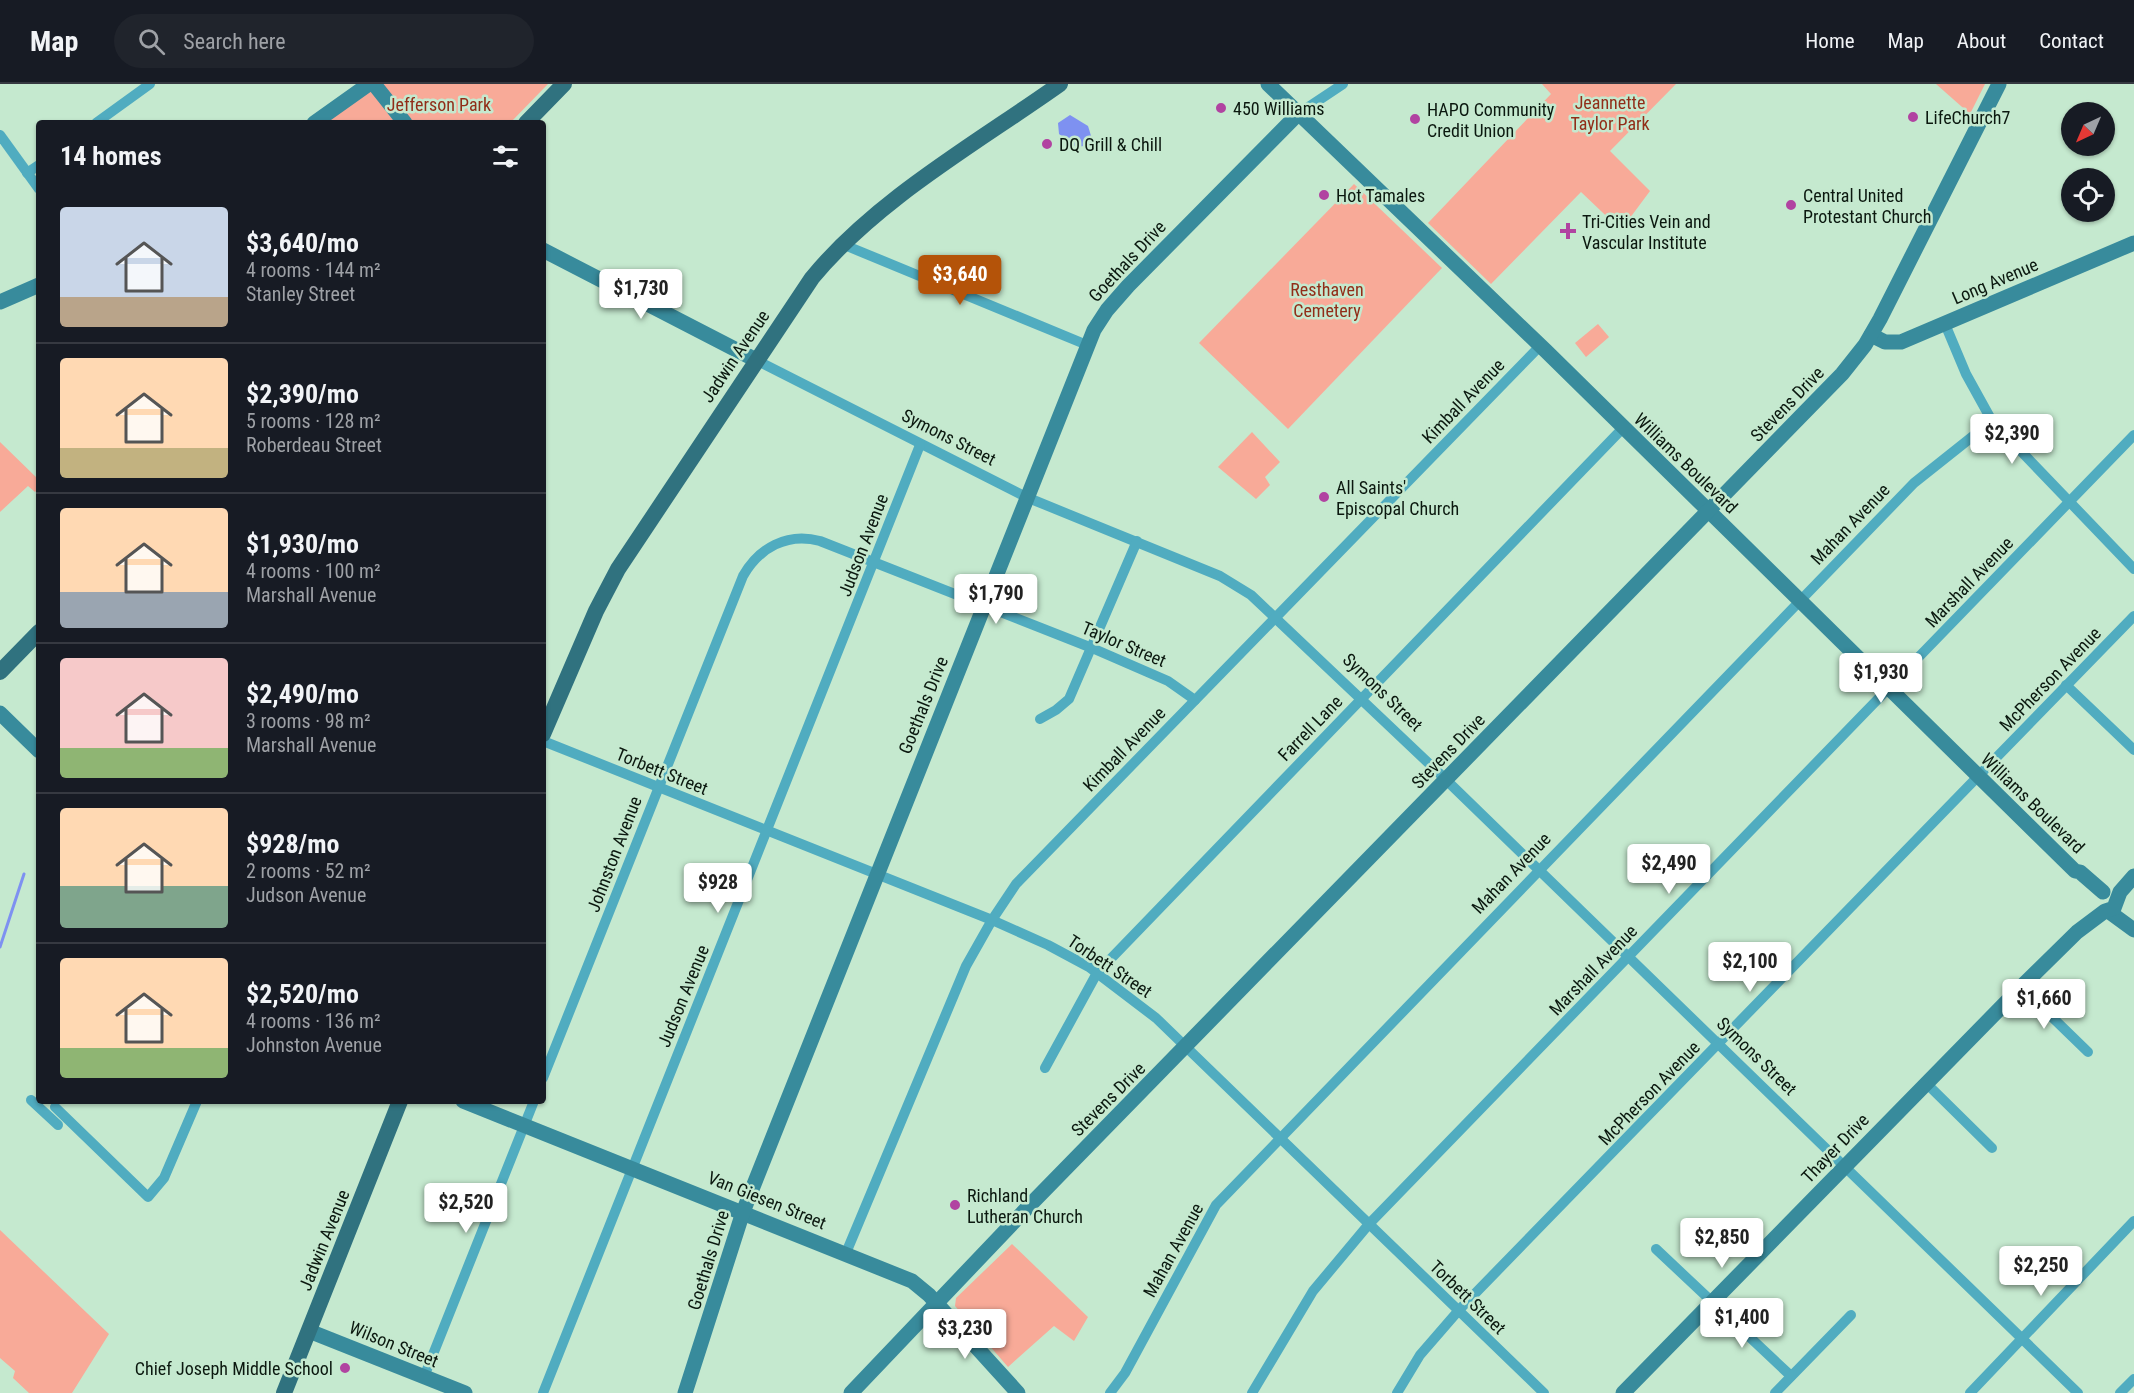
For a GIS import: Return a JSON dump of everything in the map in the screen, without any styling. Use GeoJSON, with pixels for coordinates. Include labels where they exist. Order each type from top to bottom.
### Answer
{"type":"FeatureCollection","features":[{"type":"Feature","properties":{"kind":"main road"},"geometry":{"type":"LineString","coordinates":[[529,120],[564,84]]}},
{"type":"Feature","properties":{"kind":"main road","name":"Jadwin Avenue"},"geometry":{"type":"LineString","coordinates":[[546,727],[596,611],[618,569],[801,291],[842,244],[892,202],[1060,84]]}},
{"type":"Feature","properties":{"kind":"main road"},"geometry":{"type":"LineString","coordinates":[[0,672],[36,635]]}},
{"type":"Feature","properties":{"kind":"main road","name":"Jadwin Avenue"},"geometry":{"type":"LineString","coordinates":[[284,1393],[399,1104]]}},
{"type":"Feature","properties":{"kind":"street"},"geometry":{"type":"LineString","coordinates":[[100,120],[150,84]]}},
{"type":"Feature","properties":{"kind":"street"},"geometry":{"type":"LineString","coordinates":[[318,120],[369,84]]}},
{"type":"Feature","properties":{"kind":"street"},"geometry":{"type":"LineString","coordinates":[[374,84],[403,120]]}},
{"type":"Feature","properties":{"kind":"street","name":"Williams Boulevard"},"geometry":{"type":"LineString","coordinates":[[1268,84],[1540,346],[1890,689],[2075,871],[2076,877],[2134,922]]}},
{"type":"Feature","properties":{"kind":"street","name":"Goethals Drive"},"geometry":{"type":"LineString","coordinates":[[685,1393],[743,1212],[1026,497],[1087,345],[1100,319],[1121,293],[1298,114],[1343,84]]}},
{"type":"Feature","properties":{"kind":"street","name":"Stevens Drive"},"geometry":{"type":"LineString","coordinates":[[851,1393],[1842,374],[1871,335],[1999,84]]}},
{"type":"Feature","properties":{"kind":"street"},"geometry":{"type":"LineString","coordinates":[[0,135],[36,185]]}},
{"type":"Feature","properties":{"kind":"street"},"geometry":{"type":"LineString","coordinates":[[27,173],[36,167]]}},
{"type":"Feature","properties":{"kind":"street","name":"Long Avenue"},"geometry":{"type":"LineString","coordinates":[[1871,335],[1894,343],[1945,324],[2134,243]]}},
{"type":"Feature","properties":{"kind":"street"},"geometry":{"type":"LineString","coordinates":[[842,244],[1087,345]]}},
{"type":"Feature","properties":{"kind":"street","name":"Symons Street"},"geometry":{"type":"LineString","coordinates":[[546,252],[920,445],[1026,497],[1220,576],[1251,595],[1447,780],[2078,1393]]}},
{"type":"Feature","properties":{"kind":"street"},"geometry":{"type":"LineString","coordinates":[[0,302],[36,286]]}},
{"type":"Feature","properties":{"kind":"street"},"geometry":{"type":"LineString","coordinates":[[1945,324],[1966,374],[1992,421],[2134,569]]}},
{"type":"Feature","properties":{"kind":"street","name":"Kimball Avenue"},"geometry":{"type":"LineString","coordinates":[[846,1253],[966,966],[1016,884],[1540,346]]}},
{"type":"Feature","properties":{"kind":"street","name":"Mahan Avenue"},"geometry":{"type":"LineString","coordinates":[[1110,1393],[1125,1373],[1216,1205],[1279,1137],[1914,483],[1992,421]]}},
{"type":"Feature","properties":{"kind":"street","name":"Farrell Lane"},"geometry":{"type":"LineString","coordinates":[[1046,1068],[1097,973],[1623,428]]}},
{"type":"Feature","properties":{"kind":"street","name":"Marshall Avenue"},"geometry":{"type":"LineString","coordinates":[[1252,1393],[1313,1291],[1369,1224],[2134,435]]}},
{"type":"Feature","properties":{"kind":"street","name":"Judson Avenue"},"geometry":{"type":"LineString","coordinates":[[543,1393],[920,445]]}},
{"type":"Feature","properties":{"kind":"street","name":"Taylor Street"},"geometry":{"type":"LineString","coordinates":[[801,538],[819,541],[1092,648],[1168,681],[1195,700]]}},
{"type":"Feature","properties":{"kind":"street","name":"Johnston Avenue"},"geometry":{"type":"LineString","coordinates":[[546,1070],[747,568],[770,546],[801,538]]}},
{"type":"Feature","properties":{"kind":"street"},"geometry":{"type":"LineString","coordinates":[[1040,719],[1069,699],[1137,541]]}},
{"type":"Feature","properties":{"kind":"street","name":"McPherson Avenue"},"geometry":{"type":"LineString","coordinates":[[1397,1393],[1420,1355],[1459,1310],[1719,1046],[2134,616]]}},
{"type":"Feature","properties":{"kind":"street"},"geometry":{"type":"LineString","coordinates":[[2066,685],[2134,750]]}},
{"type":"Feature","properties":{"kind":"street"},"geometry":{"type":"LineString","coordinates":[[0,713],[36,748]]}},
{"type":"Feature","properties":{"kind":"street","name":"Torbett Street"},"geometry":{"type":"LineString","coordinates":[[546,742],[992,920],[1048,945],[1097,973],[1156,1017],[1544,1393]]}},
{"type":"Feature","properties":{"kind":"street","name":"Thayer Drive"},"geometry":{"type":"LineString","coordinates":[[1623,1393],[2020,987],[2077,932],[2134,869]]}},
{"type":"Feature","properties":{"kind":"street","name":"Thayer Drive"},"geometry":{"type":"LineString","coordinates":[[2106,901],[2134,876]]}},
{"type":"Feature","properties":{"kind":"street","name":"Williams Boulevard"},"geometry":{"type":"LineString","coordinates":[[2106,901],[2134,930]]}},
{"type":"Feature","properties":{"kind":"street"},"geometry":{"type":"LineString","coordinates":[[2020,987],[2088,1052]]}},
{"type":"Feature","properties":{"kind":"street"},"geometry":{"type":"LineString","coordinates":[[1926,1083],[1992,1148]]}},
{"type":"Feature","properties":{"kind":"street"},"geometry":{"type":"LineString","coordinates":[[31,1100],[36,1102]]}},
{"type":"Feature","properties":{"kind":"street"},"geometry":{"type":"LineString","coordinates":[[54,1108],[148,1197],[164,1178],[197,1104]]}},
{"type":"Feature","properties":{"kind":"street","name":"Van Giesen Street"},"geometry":{"type":"LineString","coordinates":[[471,1104],[912,1281],[937,1303],[1018,1393]]}},
{"type":"Feature","properties":{"kind":"street"},"geometry":{"type":"LineString","coordinates":[[424,1377],[533,1104]]}},
{"type":"Feature","properties":{"kind":"street"},"geometry":{"type":"LineString","coordinates":[[54,1108],[57,1125]]}},
{"type":"Feature","properties":{"kind":"street"},"geometry":{"type":"LineString","coordinates":[[1970,1393],[2134,1221]]}},
{"type":"Feature","properties":{"kind":"street"},"geometry":{"type":"LineString","coordinates":[[1656,1249],[1791,1376]]}},
{"type":"Feature","properties":{"kind":"street"},"geometry":{"type":"LineString","coordinates":[[1775,1393],[1851,1315]]}},
{"type":"Feature","properties":{"kind":"street","name":"Wilson Street"},"geometry":{"type":"LineString","coordinates":[[309,1331],[465,1393]]}},
{"type":"Feature","properties":{"kind":"street"},"geometry":{"type":"LineString","coordinates":[[2120,1393],[2134,1379]]}},
{"type":"Feature","properties":{"kind":"green space","name":"Jefferson Park"},"geometry":{"type":"Polygon","coordinates":[[[377,84],[548,84],[513,120],[326,120],[377,84]]]}},
{"type":"Feature","properties":{"kind":"green space","name":"Jeannette Taylor Park"},"geometry":{"type":"Polygon","coordinates":[[[1542,84],[1676,84],[1610,151],[1650,191],[1621,230],[1581,192],[1491,284],[1428,223],[1551,94],[1542,84]]]}},
{"type":"Feature","properties":{"kind":"green space"},"geometry":{"type":"Polygon","coordinates":[[[1936,84],[1985,84],[1970,114],[1936,84]]]}},
{"type":"Feature","properties":{"kind":"green space","name":"Resthaven Cemetery"},"geometry":{"type":"Polygon","coordinates":[[[1354,184],[1442,268],[1288,429],[1199,343],[1354,184]]]}},
{"type":"Feature","properties":{"kind":"green space"},"geometry":{"type":"Polygon","coordinates":[[[1598,324],[1609,337],[1586,357],[1575,343],[1598,324]]]}},
{"type":"Feature","properties":{"kind":"green space"},"geometry":{"type":"Polygon","coordinates":[[[1252,432],[1280,462],[1265,477],[1270,485],[1256,499],[1218,467],[1252,432]]]}},
{"type":"Feature","properties":{"kind":"green space"},"geometry":{"type":"Polygon","coordinates":[[[0,442],[36,477],[36,491],[28,486],[0,512],[0,442]]]}},
{"type":"Feature","properties":{"kind":"green space"},"geometry":{"type":"Polygon","coordinates":[[[0,1230],[109,1334],[72,1393],[29,1393],[13,1378],[15,1371],[0,1358],[0,1230]]]}},
{"type":"Feature","properties":{"kind":"green space"},"geometry":{"type":"Polygon","coordinates":[[[1012,1244],[1088,1317],[1074,1341],[1054,1326],[1008,1367],[955,1306],[956,1298],[1012,1244]]]}},
{"type":"Feature","properties":{"kind":"water"},"geometry":{"type":"Polygon","coordinates":[[[1070,115],[1088,126],[1092,139],[1084,146],[1076,147],[1059,134],[1058,123],[1070,115]]]}},
{"type":"Feature","properties":{"kind":"waterway"},"geometry":{"type":"LineString","coordinates":[[0,947],[24,874]]}},
{"type":"Feature","properties":{"kind":"place","name":"450 Williams"},"geometry":{"type":"Point","coordinates":[1221,108]}},
{"type":"Feature","properties":{"kind":"place","name":"LifeChurch7"},"geometry":{"type":"Point","coordinates":[1913,117]}},
{"type":"Feature","properties":{"kind":"place","name":"HAPO Community Credit Union"},"geometry":{"type":"Point","coordinates":[1415,119]}},
{"type":"Feature","properties":{"kind":"place","name":"DQ Grill & Chill"},"geometry":{"type":"Point","coordinates":[1047,144]}},
{"type":"Feature","properties":{"kind":"place","name":"Hot Tamales"},"geometry":{"type":"Point","coordinates":[1324,195]}},
{"type":"Feature","properties":{"kind":"place","name":"Central United Protestant Church"},"geometry":{"type":"Point","coordinates":[1791,205]}},
{"type":"Feature","properties":{"kind":"place","name":"Tri-Cities Vein and Vascular Institute"},"geometry":{"type":"Point","coordinates":[1568,231]}},
{"type":"Feature","properties":{"kind":"place","name":"All Saints' Episcopal Church"},"geometry":{"type":"Point","coordinates":[1324,497]}},
{"type":"Feature","properties":{"kind":"place","name":"Richland Lutheran Church"},"geometry":{"type":"Point","coordinates":[955,1205]}},
{"type":"Feature","properties":{"kind":"place","name":"Chief Joseph Middle School"},"geometry":{"type":"Point","coordinates":[345,1368]}}]}
